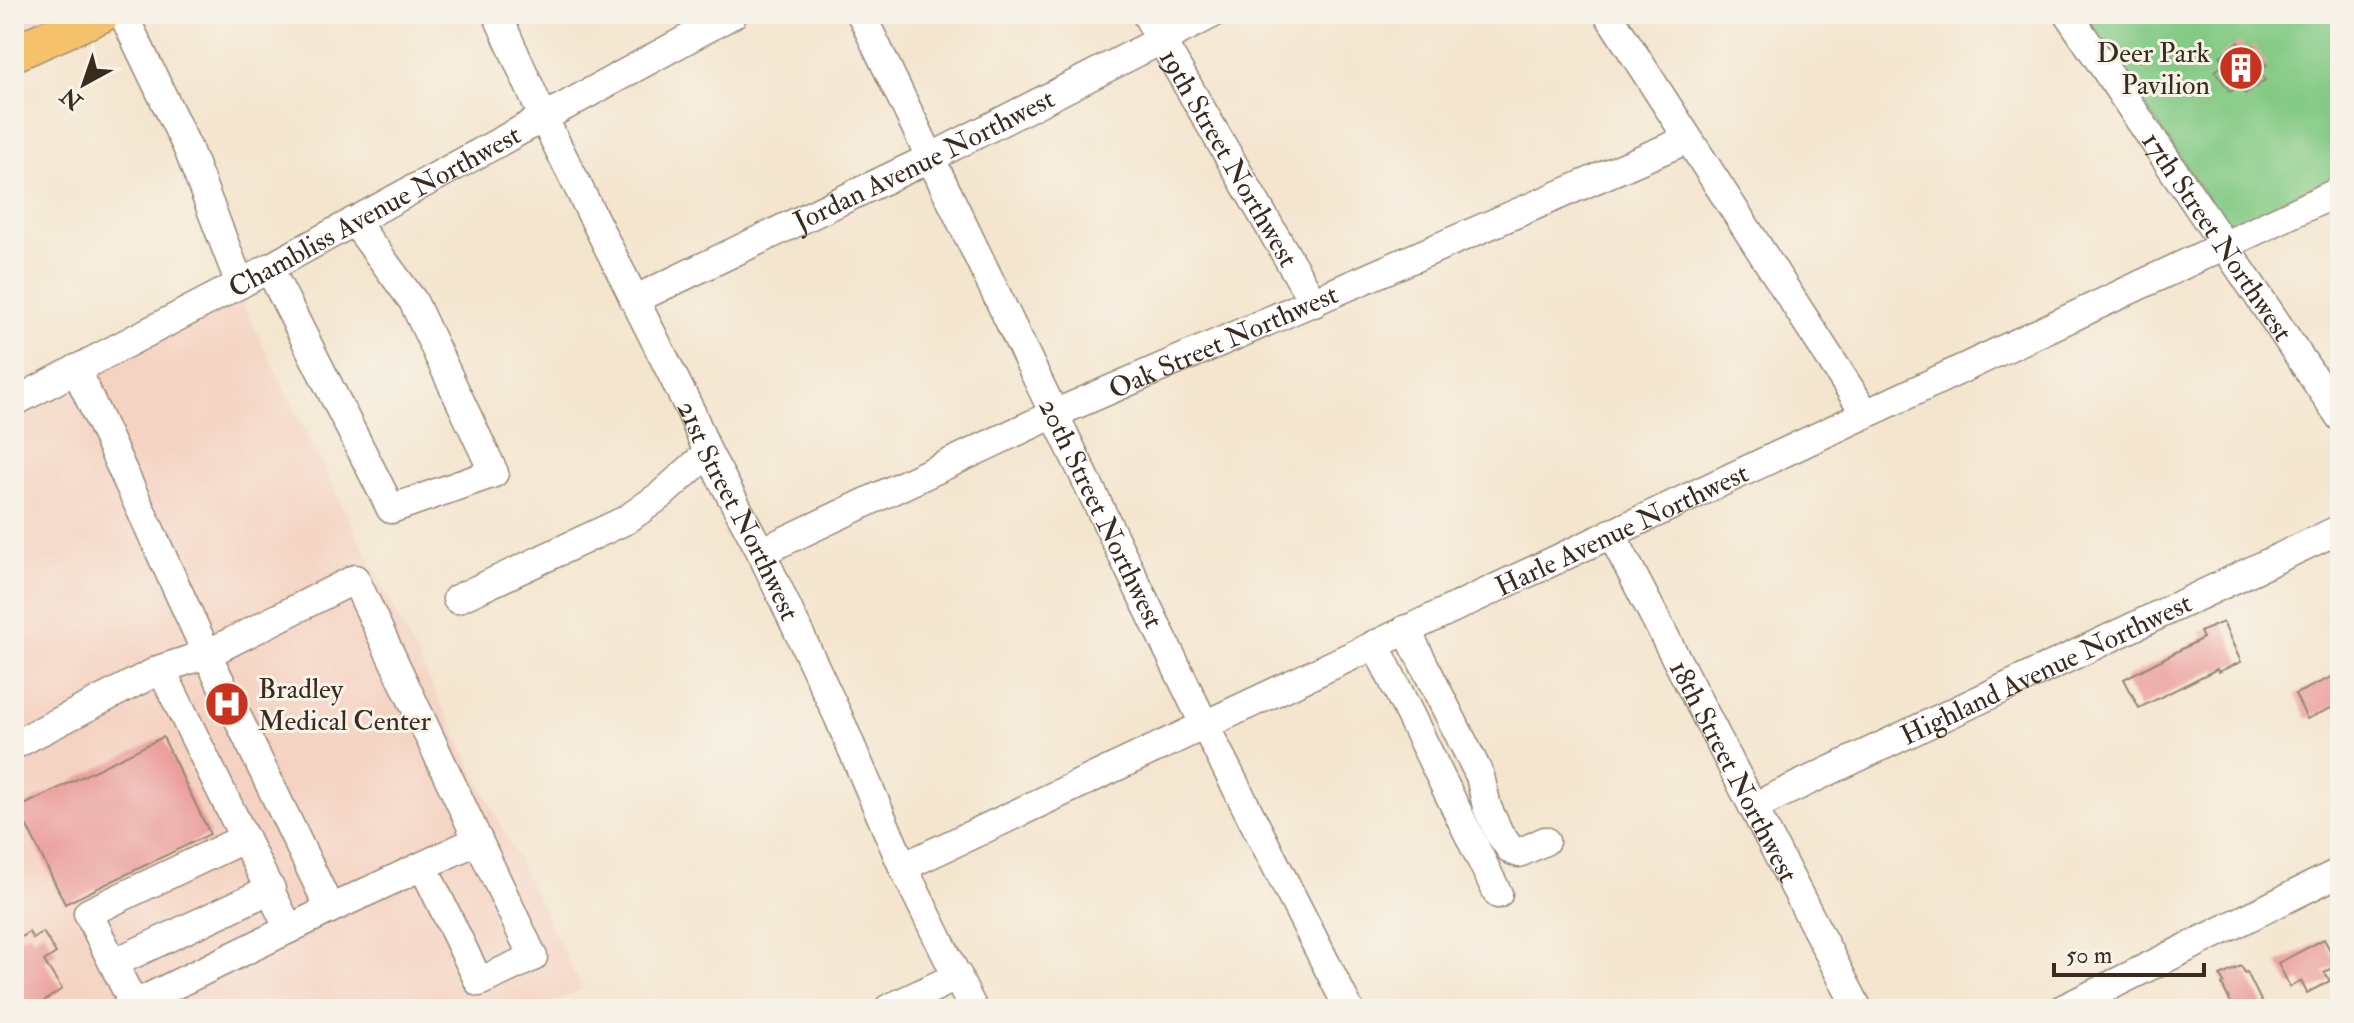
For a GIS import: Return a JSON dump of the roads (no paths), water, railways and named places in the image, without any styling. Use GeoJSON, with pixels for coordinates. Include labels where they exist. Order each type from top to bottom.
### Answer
{"type":"FeatureCollection","features":[{"type":"Feature","properties":{"kind":"main road"},"geometry":{"type":"LineString","coordinates":[[14,53],[102,14]]}},
{"type":"Feature","properties":{"kind":"street"},"geometry":{"type":"LineString","coordinates":[[123,14],[188,149],[240,284]]}},
{"type":"Feature","properties":{"kind":"street","name":"21st Street Northwest"},"geometry":{"type":"LineString","coordinates":[[497,14],[543,117],[691,412],[708,453],[761,552],[838,716],[903,867],[973,1009]]}},
{"type":"Feature","properties":{"kind":"street","name":"Chambliss Avenue Northwest"},"geometry":{"type":"LineString","coordinates":[[14,402],[240,284],[733,14]]}},
{"type":"Feature","properties":{"kind":"street","name":"20th Street Northwest"},"geometry":{"type":"LineString","coordinates":[[861,14],[1204,724],[1349,1009]]}},
{"type":"Feature","properties":{"kind":"street","name":"19th Street Northwest"},"geometry":{"type":"LineString","coordinates":[[1146,14],[1314,303]]}},
{"type":"Feature","properties":{"kind":"street","name":"Jordan Avenue Northwest"},"geometry":{"type":"LineString","coordinates":[[634,300],[930,158],[1212,14]]}},
{"type":"Feature","properties":{"kind":"street"},"geometry":{"type":"LineString","coordinates":[[1608,14],[1866,414]]}},
{"type":"Feature","properties":{"kind":"street","name":"17th Street Northwest"},"geometry":{"type":"LineString","coordinates":[[2070,15],[2340,417]]}},
{"type":"Feature","properties":{"kind":"street","name":"Oak Street Northwest"},"geometry":{"type":"LineString","coordinates":[[761,552],[1054,414],[1688,139]]}},
{"type":"Feature","properties":{"kind":"street","name":"Harle Avenue Northwest"},"geometry":{"type":"LineString","coordinates":[[903,867],[2340,191]]}},
{"type":"Feature","properties":{"kind":"street"},"geometry":{"type":"LineString","coordinates":[[269,268],[391,509],[494,473],[413,301],[354,221]]}},
{"type":"Feature","properties":{"kind":"street"},"geometry":{"type":"LineString","coordinates":[[76,369],[207,654],[330,909]]}},
{"type":"Feature","properties":{"kind":"street"},"geometry":{"type":"LineString","coordinates":[[457,599],[626,520],[661,495],[708,453]]}},
{"type":"Feature","properties":{"kind":"street","name":"Highland Avenue Northwest"},"geometry":{"type":"LineString","coordinates":[[1753,807],[2340,529]]}},
{"type":"Feature","properties":{"kind":"street","name":"18th Street Northwest"},"geometry":{"type":"LineString","coordinates":[[1611,533],[1858,1009]]}},
{"type":"Feature","properties":{"kind":"street"},"geometry":{"type":"LineString","coordinates":[[14,745],[161,669],[207,654],[355,579],[533,957],[479,982],[423,866]]}},
{"type":"Feature","properties":{"kind":"street"},"geometry":{"type":"LineString","coordinates":[[1406,629],[1480,776],[1487,807],[1499,833],[1511,850],[1519,853],[1545,841]]}},
{"type":"Feature","properties":{"kind":"street"},"geometry":{"type":"LineString","coordinates":[[1375,644],[1498,894]]}},
{"type":"Feature","properties":{"kind":"street"},"geometry":{"type":"LineString","coordinates":[[161,669],[289,929]]}},
{"type":"Feature","properties":{"kind":"street"},"geometry":{"type":"LineString","coordinates":[[245,838],[88,913],[114,963],[129,1007],[478,840]]}},
{"type":"Feature","properties":{"kind":"street"},"geometry":{"type":"LineString","coordinates":[[2063,1009],[2340,872]]}},
{"type":"Feature","properties":{"kind":"street"},"geometry":{"type":"LineString","coordinates":[[114,963],[271,889]]}},
{"type":"Feature","properties":{"kind":"street"},"geometry":{"type":"LineString","coordinates":[[888,1009],[958,976]]}},
{"type":"Feature","properties":{"kind":"place","name":"Deer Park Pavilion"},"geometry":{"type":"Point","coordinates":[2241,68]}},
{"type":"Feature","properties":{"kind":"place","name":"Bradley Medical Center"},"geometry":{"type":"Point","coordinates":[227,704]}}]}
